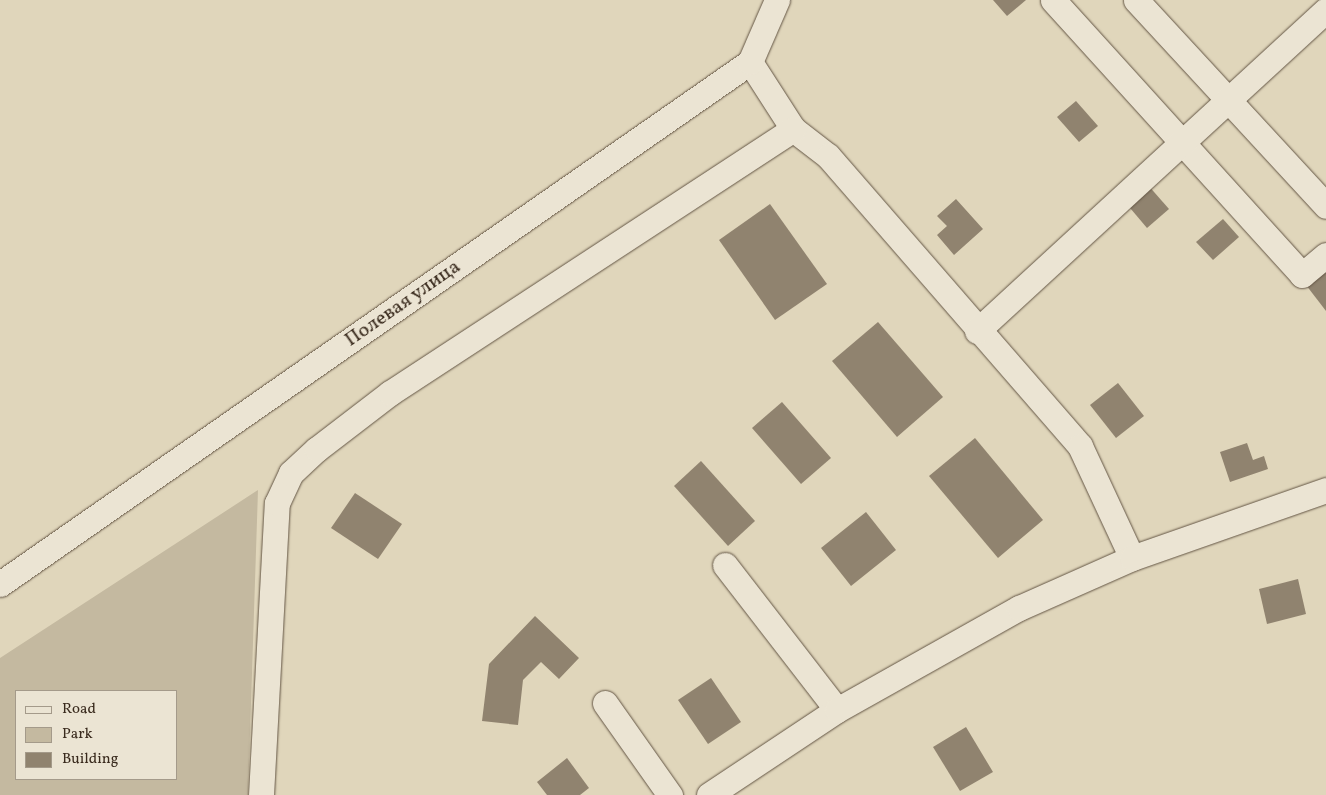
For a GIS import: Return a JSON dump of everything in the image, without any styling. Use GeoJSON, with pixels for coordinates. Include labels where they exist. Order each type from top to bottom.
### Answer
{"type":"FeatureCollection","features":[{"type":"Feature","properties":{"kind":"street"},"geometry":{"type":"LineString","coordinates":[[777,0],[750,62],[793,129],[828,156],[977,330],[1080,446],[1132,558]]}},
{"type":"Feature","properties":{"kind":"street"},"geometry":{"type":"LineString","coordinates":[[1053,0],[1176,149],[1302,275],[1326,254]]}},
{"type":"Feature","properties":{"kind":"street"},"geometry":{"type":"LineString","coordinates":[[1136,0],[1230,99],[1326,206]]}},
{"type":"Feature","properties":{"kind":"street"},"geometry":{"type":"LineString","coordinates":[[977,330],[1326,10]]}},
{"type":"Feature","properties":{"kind":"street","name":"Полевая улица"},"geometry":{"type":"LineString","coordinates":[[0,584],[750,62]]}},
{"type":"Feature","properties":{"kind":"street"},"geometry":{"type":"LineString","coordinates":[[261,795],[277,503],[291,473],[316,449],[390,393],[793,129]]}},
{"type":"Feature","properties":{"kind":"street"},"geometry":{"type":"LineString","coordinates":[[709,795],[838,710],[1019,608],[1132,558],[1326,490]]}},
{"type":"Feature","properties":{"kind":"street"},"geometry":{"type":"LineString","coordinates":[[726,565],[838,710]]}},
{"type":"Feature","properties":{"kind":"street"},"geometry":{"type":"LineString","coordinates":[[605,703],[670,795]]}},
{"type":"Feature","properties":{"kind":"green space"},"geometry":{"type":"Polygon","coordinates":[[[258,490],[248,795],[0,795],[0,658],[258,490]]]}},
{"type":"Feature","properties":{"kind":"building"},"geometry":{"type":"Polygon","coordinates":[[[993,0],[1026,0],[1007,16],[993,0]]]}},
{"type":"Feature","properties":{"kind":"building"},"geometry":{"type":"Polygon","coordinates":[[[1076,101],[1098,126],[1079,142],[1057,117],[1076,101]]]}},
{"type":"Feature","properties":{"kind":"building"},"geometry":{"type":"Polygon","coordinates":[[[1147,184],[1169,209],[1147,228],[1125,202],[1147,184]]]}},
{"type":"Feature","properties":{"kind":"building"},"geometry":{"type":"Polygon","coordinates":[[[956,199],[983,229],[954,255],[937,235],[947,226],[937,216],[956,199]]]}},
{"type":"Feature","properties":{"kind":"building"},"geometry":{"type":"Polygon","coordinates":[[[770,204],[827,284],[775,320],[719,240],[770,204]]]}},
{"type":"Feature","properties":{"kind":"building"},"geometry":{"type":"Polygon","coordinates":[[[1223,219],[1239,237],[1213,260],[1196,242],[1223,219]]]}},
{"type":"Feature","properties":{"kind":"building"},"geometry":{"type":"Polygon","coordinates":[[[1326,269],[1326,311],[1306,285],[1326,269]]]}},
{"type":"Feature","properties":{"kind":"building"},"geometry":{"type":"Polygon","coordinates":[[[878,322],[943,397],[897,437],[832,361],[878,322]]]}},
{"type":"Feature","properties":{"kind":"building"},"geometry":{"type":"Polygon","coordinates":[[[1118,383],[1144,416],[1116,438],[1090,405],[1118,383]]]}},
{"type":"Feature","properties":{"kind":"building"},"geometry":{"type":"Polygon","coordinates":[[[782,402],[831,458],[801,484],[752,428],[782,402]]]}},
{"type":"Feature","properties":{"kind":"building"},"geometry":{"type":"Polygon","coordinates":[[[975,438],[1043,520],[998,558],[929,476],[975,438]]]}},
{"type":"Feature","properties":{"kind":"building"},"geometry":{"type":"Polygon","coordinates":[[[1247,443],[1253,460],[1264,456],[1268,469],[1230,482],[1220,452],[1247,443]]]}},
{"type":"Feature","properties":{"kind":"building"},"geometry":{"type":"Polygon","coordinates":[[[701,461],[755,521],[728,546],[674,486],[701,461]]]}},
{"type":"Feature","properties":{"kind":"building"},"geometry":{"type":"Polygon","coordinates":[[[355,493],[402,524],[378,559],[331,528],[355,493]]]}},
{"type":"Feature","properties":{"kind":"building"},"geometry":{"type":"Polygon","coordinates":[[[866,512],[896,550],[851,586],[821,548],[866,512]]]}},
{"type":"Feature","properties":{"kind":"building"},"geometry":{"type":"Polygon","coordinates":[[[1298,579],[1306,614],[1267,624],[1259,589],[1298,579]]]}},
{"type":"Feature","properties":{"kind":"building"},"geometry":{"type":"Polygon","coordinates":[[[535,616],[579,658],[559,679],[541,662],[523,680],[518,725],[482,721],[489,664],[535,616]]]}},
{"type":"Feature","properties":{"kind":"building"},"geometry":{"type":"Polygon","coordinates":[[[711,678],[741,722],[708,744],[678,700],[711,678]]]}},
{"type":"Feature","properties":{"kind":"building"},"geometry":{"type":"Polygon","coordinates":[[[966,727],[993,772],[960,791],[933,747],[966,727]]]}},
{"type":"Feature","properties":{"kind":"building"},"geometry":{"type":"Polygon","coordinates":[[[567,758],[589,788],[580,795],[547,795],[537,782],[567,758]]]}}]}
